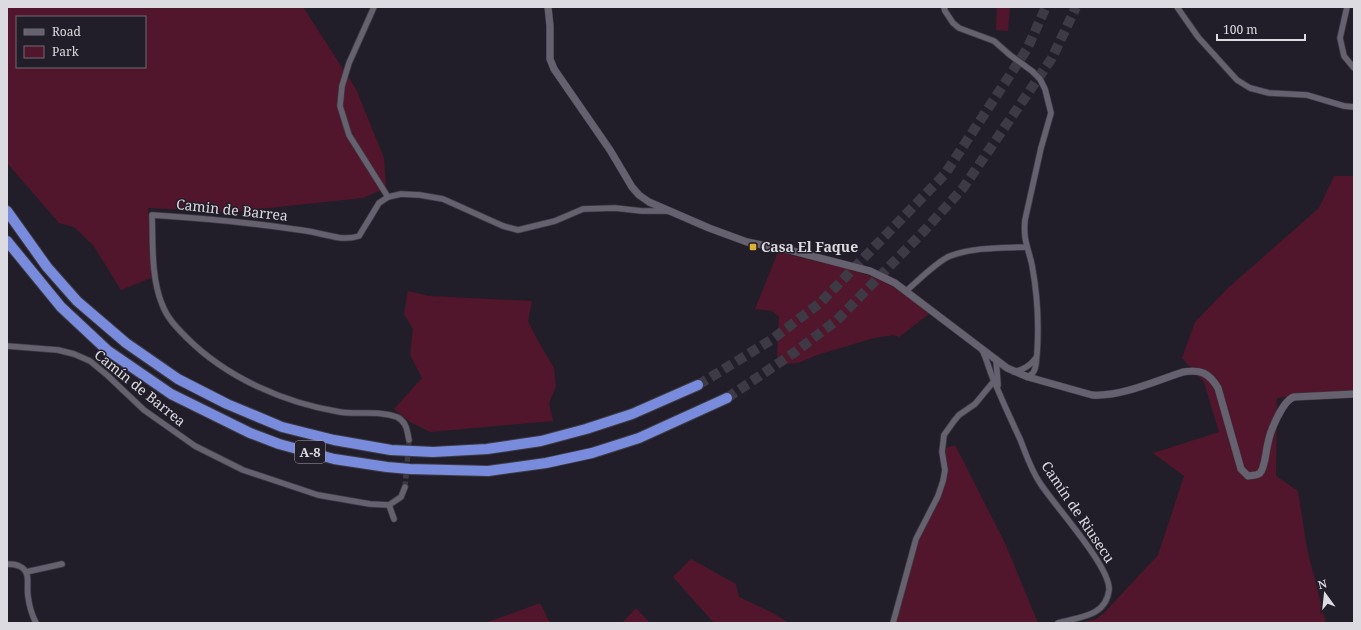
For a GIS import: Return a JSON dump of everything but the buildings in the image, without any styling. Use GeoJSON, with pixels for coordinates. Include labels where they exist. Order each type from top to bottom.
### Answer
{"type":"FeatureCollection","features":[{"type":"Feature","properties":{"kind":"highway","name":"A-8"},"geometry":{"type":"LineString","coordinates":[[7,211],[47,267],[78,302],[126,343],[178,379],[227,404],[282,427],[334,440],[391,450],[433,452],[487,449],[541,441],[586,429],[632,414],[698,384]]}},
{"type":"Feature","properties":{"kind":"highway","name":"A-8"},"geometry":{"type":"LineString","coordinates":[[7,241],[61,307],[107,350],[171,394],[250,433],[279,444],[334,459],[393,468],[418,470],[488,471],[546,463],[592,453],[639,438],[727,398]]}},
{"type":"Feature","properties":{"kind":"street"},"geometry":{"type":"LineString","coordinates":[[374,7],[348,68],[342,86],[340,106],[349,135],[388,197],[401,194],[420,194],[443,199],[503,226],[518,230],[555,221],[583,209],[615,208],[642,211],[668,211]]}},
{"type":"Feature","properties":{"kind":"street"},"geometry":{"type":"LineString","coordinates":[[548,7],[550,26],[550,59],[554,69],[610,150],[632,187],[639,195],[649,202],[708,228],[747,242],[789,250],[870,271],[895,282],[1010,370],[1028,377],[1085,393],[1100,395],[1127,390],[1183,372],[1190,371],[1206,374],[1212,379],[1218,388],[1241,469],[1248,476],[1261,472],[1264,465],[1268,440],[1274,425],[1288,400],[1294,397],[1354,394]]}},
{"type":"Feature","properties":{"kind":"street"},"geometry":{"type":"LineString","coordinates":[[944,7],[945,12],[953,23],[959,28],[994,41],[1032,71],[1040,79],[1047,94],[1052,113],[1041,148],[1025,220],[1024,231],[1032,265],[1039,332],[1036,358],[1037,363],[1034,373],[1028,377]]}},
{"type":"Feature","properties":{"kind":"street"},"geometry":{"type":"LineString","coordinates":[[1177,7],[1198,37],[1237,80],[1250,88],[1269,94],[1307,95],[1344,106],[1354,107]]}},
{"type":"Feature","properties":{"kind":"street"},"geometry":{"type":"LineString","coordinates":[[1348,7],[1340,38],[1344,56],[1354,68]]}},
{"type":"Feature","properties":{"kind":"street","name":"Camin de Barrea"},"geometry":{"type":"LineString","coordinates":[[388,197],[379,203],[359,236],[351,239],[343,239],[317,232],[292,228],[152,214],[153,250],[157,285],[162,305],[172,323],[196,347],[224,369],[256,386],[300,403],[342,412],[381,413],[398,418],[406,425],[408,440]]}},
{"type":"Feature","properties":{"kind":"street"},"geometry":{"type":"LineString","coordinates":[[906,291],[950,256],[970,251],[1027,247]]}},
{"type":"Feature","properties":{"kind":"street","name":"Camín de Barrea"},"geometry":{"type":"LineString","coordinates":[[7,346],[58,350],[74,354],[90,361],[144,410],[195,446],[243,470],[318,495],[370,504],[389,505]]}},
{"type":"Feature","properties":{"kind":"street","name":"Camín de Riusecu"},"geometry":{"type":"LineString","coordinates":[[981,348],[996,379]]}},
{"type":"Feature","properties":{"kind":"street"},"geometry":{"type":"LineString","coordinates":[[893,623],[910,556],[916,539],[944,481],[945,470],[942,452],[944,435],[959,415],[975,404],[1001,372],[1026,368],[1036,358]]}},
{"type":"Feature","properties":{"kind":"street"},"geometry":{"type":"LineString","coordinates":[[991,371],[992,362],[996,359]]}},
{"type":"Feature","properties":{"kind":"street","name":"Camín de Riusecu"},"geometry":{"type":"LineString","coordinates":[[996,359],[996,379],[998,388],[1033,471],[1106,575],[1108,582],[1109,588],[1107,597],[1103,606],[1095,613],[1085,617],[1058,623]]}},
{"type":"Feature","properties":{"kind":"street"},"geometry":{"type":"LineString","coordinates":[[1028,377],[1027,373],[1032,363]]}},
{"type":"Feature","properties":{"kind":"street"},"geometry":{"type":"LineString","coordinates":[[394,519],[389,505],[401,497],[404,487]]}},
{"type":"Feature","properties":{"kind":"street"},"geometry":{"type":"LineString","coordinates":[[7,564],[14,564],[22,567],[26,572],[28,577],[30,611],[36,623]]}},
{"type":"Feature","properties":{"kind":"street"},"geometry":{"type":"LineString","coordinates":[[26,572],[62,564]]}},
{"type":"Feature","properties":{"kind":"green space"},"geometry":{"type":"Polygon","coordinates":[[[7,7],[303,7],[356,89],[384,158],[386,188],[363,198],[231,212],[148,208],[151,278],[121,290],[93,245],[74,227],[59,223],[7,163],[7,7]]]}},
{"type":"Feature","properties":{"kind":"green space"},"geometry":{"type":"Polygon","coordinates":[[[997,7],[1010,7],[1008,31],[996,30],[997,7]]]}},
{"type":"Feature","properties":{"kind":"green space"},"geometry":{"type":"Polygon","coordinates":[[[1334,176],[1354,176],[1354,390],[1277,398],[1276,476],[1298,491],[1307,549],[1326,623],[1078,623],[1096,619],[1104,613],[1158,555],[1184,476],[1153,453],[1219,432],[1204,382],[1182,358],[1195,322],[1228,288],[1319,208],[1334,176]]]}},
{"type":"Feature","properties":{"kind":"green space"},"geometry":{"type":"Polygon","coordinates":[[[778,252],[848,269],[880,279],[908,296],[929,314],[899,337],[894,335],[874,338],[817,355],[798,363],[781,364],[777,355],[779,317],[772,311],[755,309],[778,252]]]}},
{"type":"Feature","properties":{"kind":"green space"},"geometry":{"type":"Polygon","coordinates":[[[408,291],[429,296],[532,301],[528,321],[554,368],[556,386],[549,403],[553,421],[430,432],[410,422],[394,409],[422,378],[410,355],[413,329],[404,314],[408,291]]]}},
{"type":"Feature","properties":{"kind":"green space"},"geometry":{"type":"Polygon","coordinates":[[[955,445],[1005,543],[1038,623],[894,623],[916,544],[940,496],[946,448],[955,445]]]}},
{"type":"Feature","properties":{"kind":"green space"},"geometry":{"type":"Polygon","coordinates":[[[691,559],[736,584],[739,597],[773,613],[789,623],[714,623],[673,577],[691,559]]]}},
{"type":"Feature","properties":{"kind":"green space"},"geometry":{"type":"Polygon","coordinates":[[[540,603],[549,621],[553,623],[485,623],[540,603]]]}},
{"type":"Feature","properties":{"kind":"green space"},"geometry":{"type":"Polygon","coordinates":[[[636,608],[650,623],[622,623],[636,608]]]}},
{"type":"Feature","properties":{"kind":"tunnel"},"geometry":{"type":"LineString","coordinates":[[698,385],[771,340],[820,303],[945,174],[1027,49],[1046,7]]}},
{"type":"Feature","properties":{"kind":"tunnel"},"geometry":{"type":"LineString","coordinates":[[727,398],[795,352],[837,320],[924,231],[963,188],[1052,58],[1076,7]]}},
{"type":"Feature","properties":{"kind":"tunnel"},"geometry":{"type":"LineString","coordinates":[[405,487],[409,440]]}},
{"type":"Feature","properties":{"kind":"place","name":"Casa El Faque"},"geometry":{"type":"Point","coordinates":[753,247]}}]}
